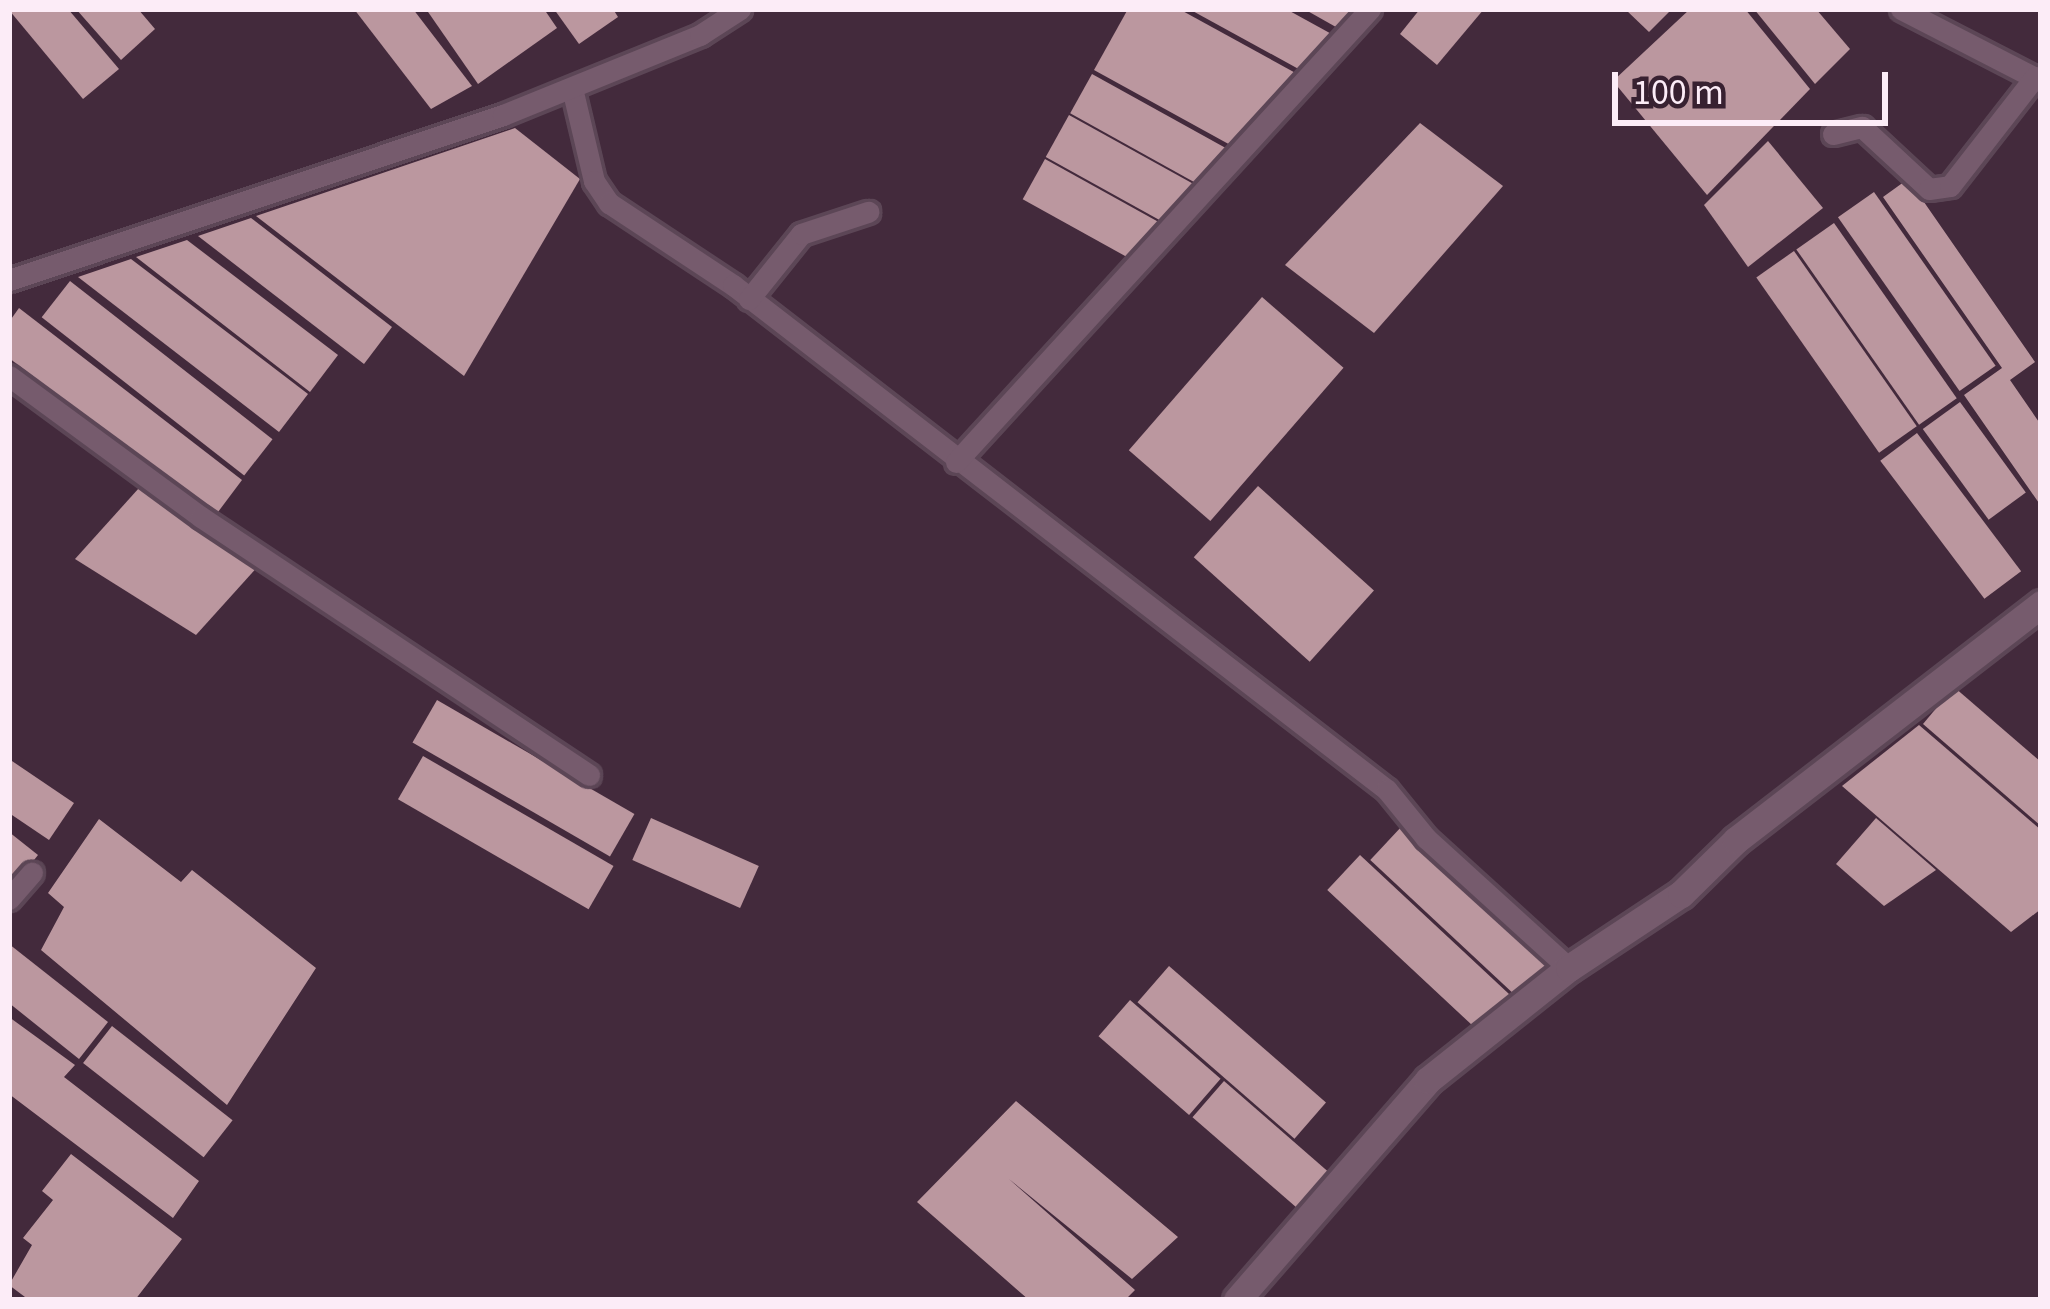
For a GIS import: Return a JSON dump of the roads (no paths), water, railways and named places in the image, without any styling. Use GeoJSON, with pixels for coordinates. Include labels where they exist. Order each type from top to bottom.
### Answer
{"type":"FeatureCollection","features":[{"type":"Feature","properties":{"kind":"street"},"geometry":{"type":"LineString","coordinates":[[9,280],[572,88],[700,35],[740,9]]}},
{"type":"Feature","properties":{"kind":"street"},"geometry":{"type":"LineString","coordinates":[[956,462],[1370,9]]}},
{"type":"Feature","properties":{"kind":"street"},"geometry":{"type":"LineString","coordinates":[[1833,134],[1862,127],[1929,189],[1950,186],[2038,79],[1901,9]]}},
{"type":"Feature","properties":{"kind":"street"},"geometry":{"type":"LineString","coordinates":[[572,88],[594,182],[609,203],[749,299],[1387,790],[1426,838],[1569,968]]}},
{"type":"Feature","properties":{"kind":"street"},"geometry":{"type":"LineString","coordinates":[[749,299],[801,234],[868,212]]}},
{"type":"Feature","properties":{"kind":"street"},"geometry":{"type":"LineString","coordinates":[[9,376],[218,529],[589,775]]}},
{"type":"Feature","properties":{"kind":"street"},"geometry":{"type":"LineString","coordinates":[[1237,1300],[1428,1080],[1569,968],[1681,894],[1736,840],[2041,604]]}},
{"type":"Feature","properties":{"kind":"street"},"geometry":{"type":"LineString","coordinates":[[9,899],[32,873]]}}]}
